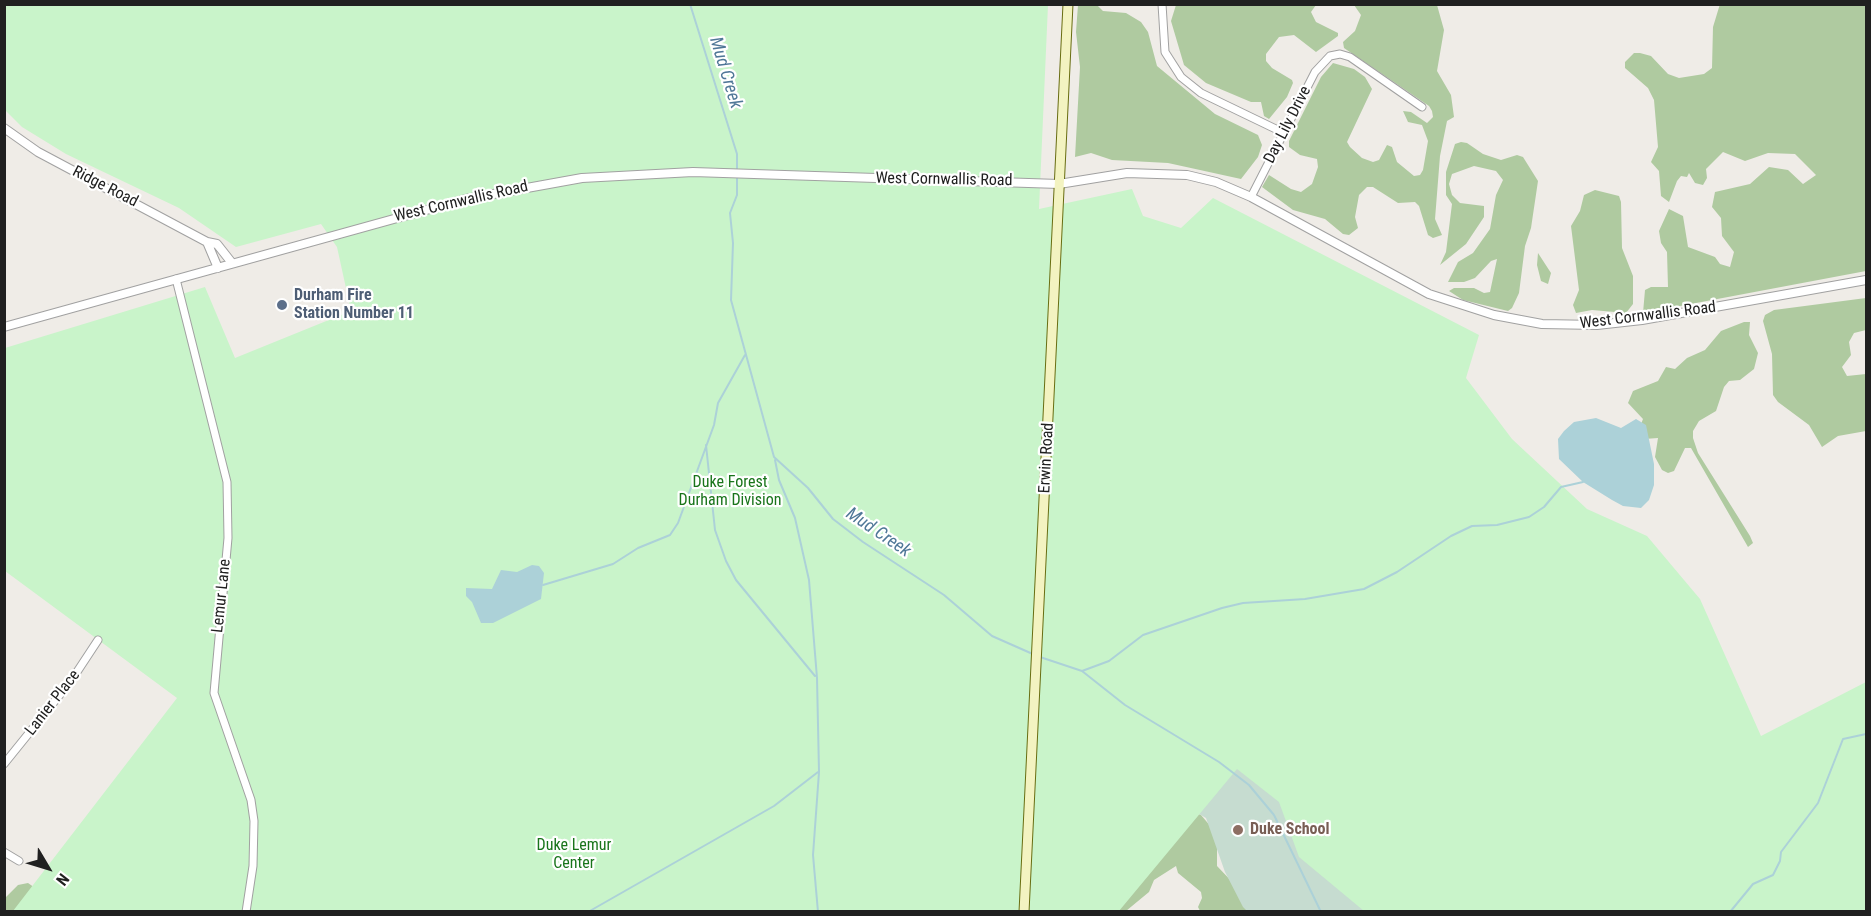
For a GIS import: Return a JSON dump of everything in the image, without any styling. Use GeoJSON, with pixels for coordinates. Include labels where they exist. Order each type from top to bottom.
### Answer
{"type":"FeatureCollection","features":[{"type":"Feature","properties":{"kind":"main road","name":"Erwin Road"},"geometry":{"type":"LineString","coordinates":[[1024,912],[1068,4]]}},
{"type":"Feature","properties":{"kind":"street"},"geometry":{"type":"LineString","coordinates":[[1162,4],[1165,52],[1181,77],[1201,93],[1284,133]]}},
{"type":"Feature","properties":{"kind":"street","name":"Day Lily Drive"},"geometry":{"type":"LineString","coordinates":[[1251,197],[1318,67],[1330,56],[1340,54],[1350,57],[1422,107]]}},
{"type":"Feature","properties":{"kind":"street","name":"Ridge Road"},"geometry":{"type":"LineString","coordinates":[[4,128],[38,152],[207,242],[217,244],[232,263]]}},
{"type":"Feature","properties":{"kind":"street","name":"West Cornwallis Road"},"geometry":{"type":"LineString","coordinates":[[4,327],[410,212],[501,191],[604,176],[728,172],[1059,184],[1126,174],[1174,173],[1216,182],[1251,197],[1429,294],[1466,308],[1521,321],[1568,325],[1618,323],[1866,280]]}},
{"type":"Feature","properties":{"kind":"street"},"geometry":{"type":"LineString","coordinates":[[207,242],[218,268]]}},
{"type":"Feature","properties":{"kind":"street","name":"Lemur Lane"},"geometry":{"type":"LineString","coordinates":[[176,279],[227,482],[228,538],[214,693],[251,800],[255,821],[253,866],[246,912]]}},
{"type":"Feature","properties":{"kind":"street","name":"Lanier Place"},"geometry":{"type":"LineString","coordinates":[[4,764],[71,681],[98,640]]}},
{"type":"Feature","properties":{"kind":"street"},"geometry":{"type":"LineString","coordinates":[[4,852],[19,861]]}},
{"type":"Feature","properties":{"kind":"green space"},"geometry":{"type":"Polygon","coordinates":[[[1720,4],[1866,5],[1866,271],[1643,313],[1645,290],[1651,287],[1668,287],[1667,252],[1661,243],[1659,231],[1669,209],[1683,216],[1688,247],[1715,257],[1720,264],[1730,267],[1734,252],[1722,236],[1721,218],[1712,207],[1715,192],[1750,184],[1769,167],[1788,170],[1803,184],[1816,175],[1795,154],[1768,153],[1745,161],[1723,152],[1706,169],[1707,178],[1703,185],[1695,183],[1689,173],[1687,177],[1681,176],[1677,181],[1669,202],[1661,196],[1659,171],[1651,162],[1658,147],[1654,100],[1648,88],[1625,68],[1625,62],[1634,53],[1640,53],[1651,56],[1668,74],[1679,78],[1704,74],[1712,68],[1713,27],[1720,4]]]}},
{"type":"Feature","properties":{"kind":"green space","name":"Duke Forest Durham Division"},"geometry":{"type":"Polygon","coordinates":[[[5,5],[1048,5],[1039,209],[1132,189],[1143,216],[1181,228],[1213,198],[1479,335],[1466,378],[1512,439],[1587,509],[1647,536],[1700,599],[1761,736],[1866,682],[1866,911],[1364,911],[1299,857],[1279,802],[1237,769],[1119,911],[13,911],[177,698],[5,571],[5,348],[205,287],[235,358],[351,311],[337,247],[321,224],[236,247],[179,208],[66,154],[22,127],[5,110],[5,5]]]}},
{"type":"Feature","properties":{"kind":"green space"},"geometry":{"type":"Polygon","coordinates":[[[1078,5],[1097,5],[1103,11],[1126,13],[1141,22],[1148,32],[1157,66],[1215,114],[1258,135],[1262,145],[1258,157],[1241,179],[1168,163],[1112,160],[1091,153],[1075,157],[1080,67],[1076,32],[1078,5]]]}},
{"type":"Feature","properties":{"kind":"green space"},"geometry":{"type":"Polygon","coordinates":[[[1176,5],[1316,5],[1311,12],[1316,22],[1338,33],[1338,36],[1316,52],[1294,35],[1279,37],[1266,54],[1266,61],[1293,83],[1287,97],[1269,119],[1264,116],[1261,102],[1251,102],[1206,83],[1184,65],[1171,21],[1176,5]]]}},
{"type":"Feature","properties":{"kind":"green space"},"geometry":{"type":"Polygon","coordinates":[[[1354,5],[1437,5],[1444,30],[1437,71],[1451,95],[1454,117],[1447,121],[1440,156],[1435,219],[1442,235],[1433,238],[1428,235],[1419,206],[1415,202],[1398,203],[1373,187],[1367,187],[1359,195],[1355,217],[1358,228],[1349,235],[1343,234],[1325,219],[1293,210],[1262,187],[1269,175],[1291,189],[1301,192],[1312,184],[1318,167],[1317,159],[1300,155],[1289,147],[1289,141],[1321,77],[1333,63],[1354,69],[1365,77],[1372,89],[1347,142],[1350,147],[1362,158],[1373,162],[1379,160],[1387,145],[1392,147],[1397,162],[1414,176],[1420,175],[1423,170],[1428,141],[1422,125],[1408,122],[1403,111],[1411,112],[1427,123],[1433,117],[1432,111],[1429,106],[1344,48],[1343,42],[1355,31],[1361,15],[1354,5]]]}},
{"type":"Feature","properties":{"kind":"green space"},"geometry":{"type":"Polygon","coordinates":[[[1467,143],[1483,154],[1501,160],[1517,155],[1523,157],[1538,181],[1531,228],[1525,246],[1519,293],[1512,308],[1508,311],[1463,300],[1449,291],[1454,288],[1474,288],[1484,293],[1490,292],[1497,259],[1491,261],[1475,278],[1464,282],[1448,282],[1458,262],[1473,253],[1490,229],[1496,195],[1503,180],[1496,171],[1474,166],[1452,174],[1449,184],[1452,195],[1460,203],[1484,206],[1484,217],[1466,244],[1440,265],[1446,252],[1452,204],[1446,195],[1446,172],[1455,144],[1467,143]]]}},
{"type":"Feature","properties":{"kind":"green space"},"geometry":{"type":"Polygon","coordinates":[[[1595,190],[1619,196],[1621,202],[1622,248],[1633,276],[1633,304],[1626,313],[1592,310],[1576,313],[1573,305],[1579,290],[1571,226],[1580,211],[1584,195],[1595,190]]]}},
{"type":"Feature","properties":{"kind":"green space"},"geometry":{"type":"Polygon","coordinates":[[[1538,253],[1551,273],[1548,284],[1541,281],[1537,265],[1538,253]]]}},
{"type":"Feature","properties":{"kind":"green space"},"geometry":{"type":"Polygon","coordinates":[[[1866,298],[1866,330],[1854,333],[1849,342],[1851,355],[1842,367],[1847,376],[1866,374],[1866,431],[1838,436],[1822,447],[1809,425],[1778,402],[1773,395],[1772,354],[1763,321],[1765,315],[1774,310],[1866,298]]]}},
{"type":"Feature","properties":{"kind":"green space"},"geometry":{"type":"Polygon","coordinates":[[[1750,322],[1749,335],[1758,353],[1754,369],[1740,380],[1729,381],[1724,387],[1716,411],[1699,421],[1693,431],[1693,438],[1698,453],[1750,536],[1753,543],[1748,547],[1691,448],[1685,448],[1674,471],[1668,473],[1662,470],[1655,457],[1658,438],[1644,439],[1638,432],[1643,419],[1628,403],[1633,391],[1658,381],[1666,367],[1675,369],[1687,358],[1705,350],[1721,331],[1750,322]]]}},
{"type":"Feature","properties":{"kind":"green space"},"geometry":{"type":"Polygon","coordinates":[[[1101,567],[1385,911],[1247,911],[1243,907],[1225,872],[1206,818],[1177,801],[1101,567]]]}},
{"type":"Feature","properties":{"kind":"green space"},"geometry":{"type":"Polygon","coordinates":[[[1189,810],[1201,815],[1217,834],[1217,866],[1238,888],[1254,911],[1200,911],[1198,907],[1202,898],[1201,892],[1178,873],[1176,866],[1154,880],[1149,892],[1126,911],[1046,911],[1189,810]]]}},
{"type":"Feature","properties":{"kind":"green space"},"geometry":{"type":"Polygon","coordinates":[[[28,883],[38,890],[27,911],[5,911],[4,899],[18,885],[28,883]]]}},
{"type":"Feature","properties":{"kind":"water"},"geometry":{"type":"Polygon","coordinates":[[[1596,418],[1621,428],[1636,419],[1646,425],[1654,464],[1654,485],[1649,500],[1641,508],[1623,506],[1612,500],[1583,482],[1559,459],[1558,439],[1564,431],[1574,422],[1596,418]]]}},
{"type":"Feature","properties":{"kind":"water"},"geometry":{"type":"Polygon","coordinates":[[[532,565],[539,566],[544,573],[541,599],[493,623],[481,623],[472,602],[466,596],[466,588],[492,589],[501,570],[517,572],[532,565]]]}},
{"type":"Feature","properties":{"kind":"waterway","name":"Mud Creek"},"geometry":{"type":"LineString","coordinates":[[690,4],[737,154],[737,171]]}},
{"type":"Feature","properties":{"kind":"waterway","name":"Mud Creek"},"geometry":{"type":"LineString","coordinates":[[737,177],[737,195],[730,213],[733,243],[731,300],[774,457],[808,488],[833,519],[863,542],[944,595],[992,636],[1035,655]]}},
{"type":"Feature","properties":{"kind":"waterway"},"geometry":{"type":"LineString","coordinates":[[543,585],[613,564],[638,548],[670,535],[678,523],[714,425],[718,403],[745,355]]}},
{"type":"Feature","properties":{"kind":"waterway"},"geometry":{"type":"LineString","coordinates":[[706,445],[715,530],[726,561],[736,580],[815,676]]}},
{"type":"Feature","properties":{"kind":"waterway"},"geometry":{"type":"LineString","coordinates":[[775,460],[779,480],[795,518],[809,580],[817,678],[819,772],[813,855],[818,912]]}},
{"type":"Feature","properties":{"kind":"waterway"},"geometry":{"type":"LineString","coordinates":[[1082,671],[1109,661],[1143,635],[1222,608],[1243,603],[1305,599],[1364,589],[1397,572],[1451,536],[1472,526],[1497,525],[1529,517],[1544,507],[1561,487],[1583,482]]}},
{"type":"Feature","properties":{"kind":"waterway","name":"Mud Creek"},"geometry":{"type":"LineString","coordinates":[[1040,657],[1082,671],[1125,705],[1219,762],[1249,785],[1274,815],[1321,912]]}},
{"type":"Feature","properties":{"kind":"waterway"},"geometry":{"type":"LineString","coordinates":[[1730,912],[1753,884],[1773,875],[1780,861],[1781,852],[1818,803],[1843,739],[1866,734]]}},
{"type":"Feature","properties":{"kind":"waterway"},"geometry":{"type":"LineString","coordinates":[[588,912],[774,806],[818,772]]}},
{"type":"Feature","properties":{"kind":"place","name":"Durham Fire Station Number 11"},"geometry":{"type":"Point","coordinates":[282,305]}},
{"type":"Feature","properties":{"kind":"place","name":"Duke School"},"geometry":{"type":"Point","coordinates":[1238,830]}},
{"type":"Feature","properties":{"kind":"park label","name":"Duke Lemur Center"},"geometry":{"type":"Point","coordinates":[574,855]}}]}
